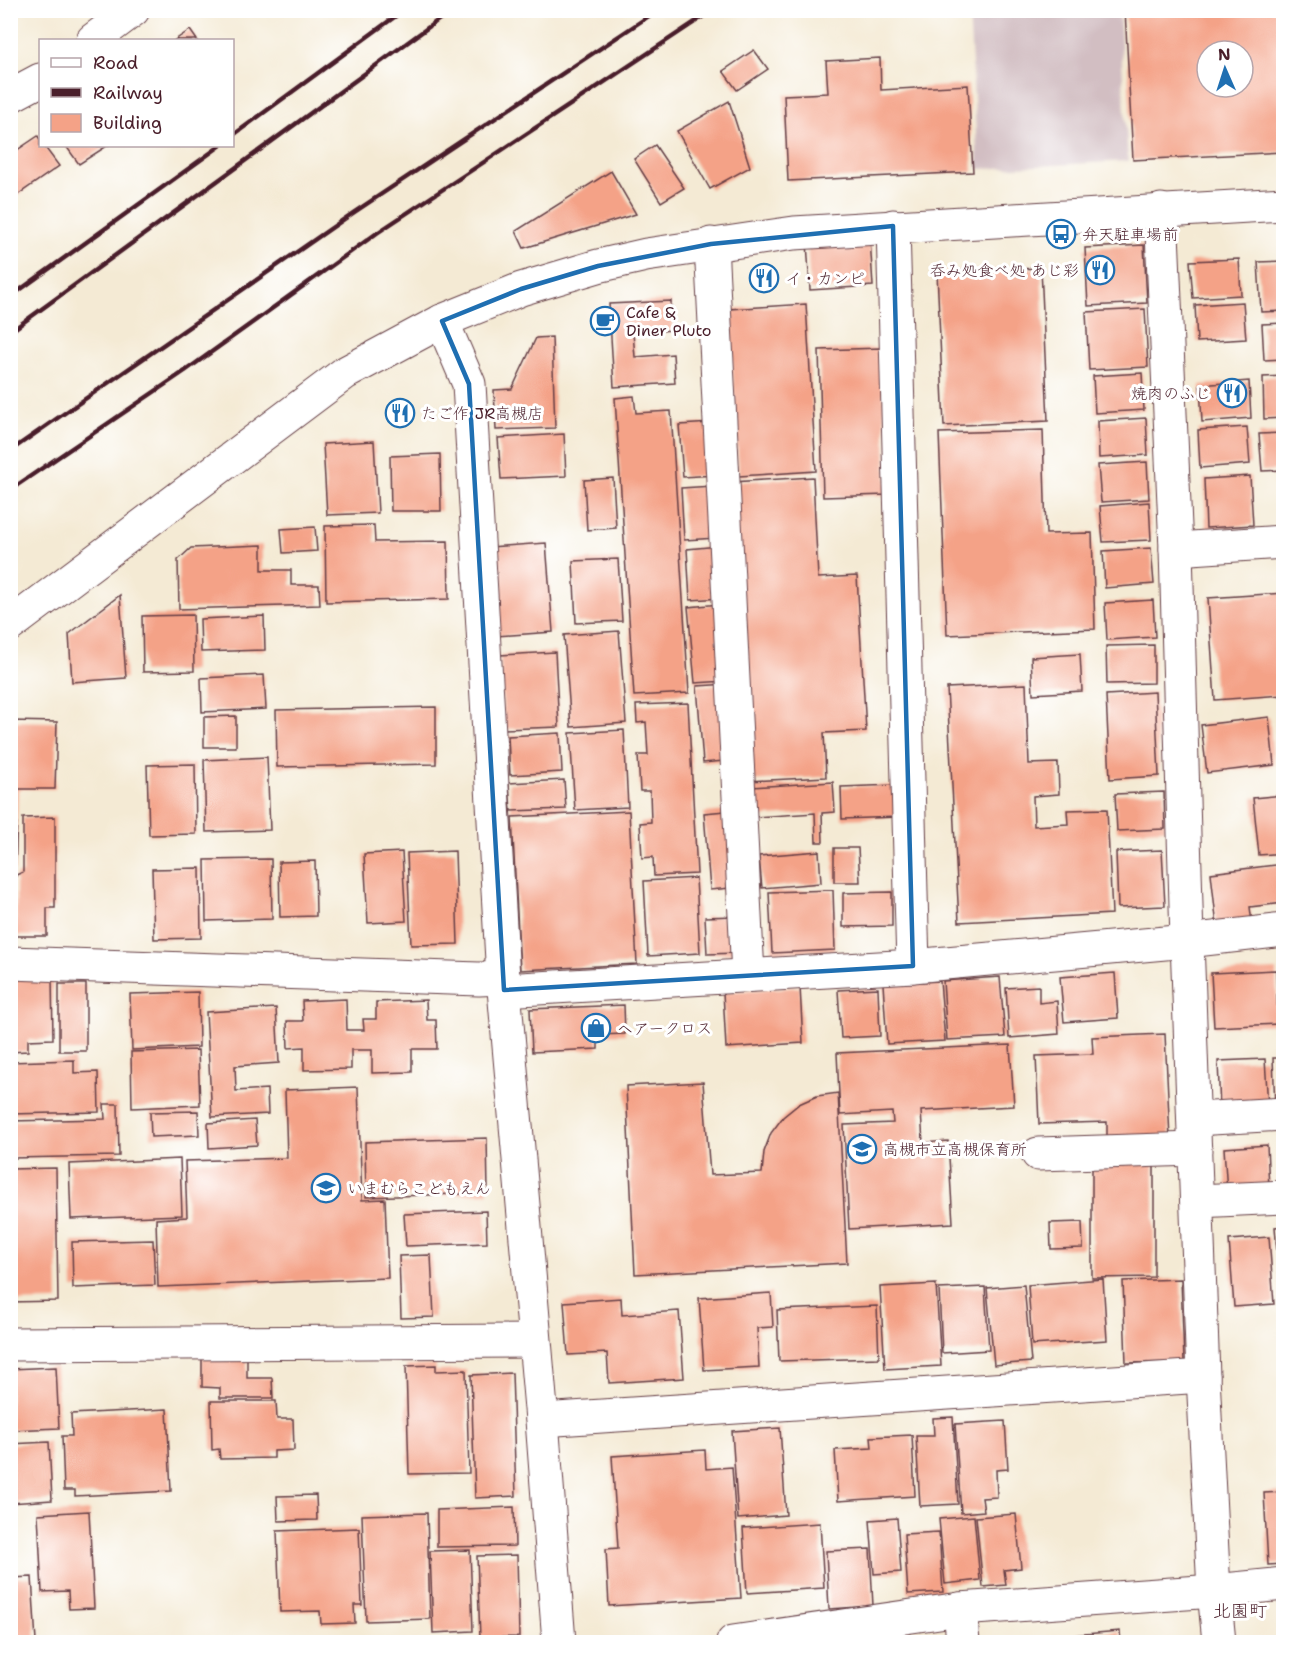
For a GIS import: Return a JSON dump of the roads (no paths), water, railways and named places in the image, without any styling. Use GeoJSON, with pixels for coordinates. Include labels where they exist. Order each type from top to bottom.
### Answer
{"type":"FeatureCollection","features":[{"type":"Feature","properties":{"kind":"street"},"geometry":{"type":"LineString","coordinates":[[94,39],[133,10]]}},
{"type":"Feature","properties":{"kind":"street"},"geometry":{"type":"LineString","coordinates":[[10,96],[39,81]]}},
{"type":"Feature","properties":{"kind":"street"},"geometry":{"type":"LineString","coordinates":[[10,625],[345,374],[441,321],[521,289],[646,255],[794,232],[1284,204]]}},
{"type":"Feature","properties":{"kind":"street"},"geometry":{"type":"LineString","coordinates":[[1161,210],[1176,549],[1203,1376],[1214,1591],[1219,1642]]}},
{"type":"Feature","properties":{"kind":"street"},"geometry":{"type":"LineString","coordinates":[[893,226],[913,966]]}},
{"type":"Feature","properties":{"kind":"street"},"geometry":{"type":"LineString","coordinates":[[711,244],[748,975]]}},
{"type":"Feature","properties":{"kind":"street"},"geometry":{"type":"LineString","coordinates":[[441,321],[469,384],[504,984],[559,1642]]}},
{"type":"Feature","properties":{"kind":"street"},"geometry":{"type":"LineString","coordinates":[[1176,549],[1284,542]]}},
{"type":"Feature","properties":{"kind":"street"},"geometry":{"type":"LineString","coordinates":[[10,963],[467,979],[504,984],[913,966],[1284,930]]}},
{"type":"Feature","properties":{"kind":"street"},"geometry":{"type":"LineString","coordinates":[[1038,1154],[1194,1134],[1284,1114]]}},
{"type":"Feature","properties":{"kind":"street"},"geometry":{"type":"LineString","coordinates":[[1197,1201],[1284,1197]]}},
{"type":"Feature","properties":{"kind":"street"},"geometry":{"type":"LineString","coordinates":[[10,1344],[534,1341]]}},
{"type":"Feature","properties":{"kind":"street"},"geometry":{"type":"LineString","coordinates":[[542,1420],[1203,1376]]}},
{"type":"Feature","properties":{"kind":"street"},"geometry":{"type":"LineString","coordinates":[[733,1642],[960,1610],[1284,1584]]}},
{"type":"Feature","properties":{"kind":"street"},"geometry":{"type":"LineString","coordinates":[[960,1610],[963,1642]]}},
{"type":"Feature","properties":{"kind":"railway"},"geometry":{"type":"LineString","coordinates":[[234,135],[404,10]]}},
{"type":"Feature","properties":{"kind":"railway"},"geometry":{"type":"LineString","coordinates":[[10,332],[452,10]]}},
{"type":"Feature","properties":{"kind":"railway"},"geometry":{"type":"LineString","coordinates":[[10,451],[353,213],[658,10]]}},
{"type":"Feature","properties":{"kind":"railway"},"geometry":{"type":"LineString","coordinates":[[10,490],[185,371],[377,233],[713,10]]}},
{"type":"Feature","properties":{"kind":"railway"},"geometry":{"type":"LineString","coordinates":[[10,297],[219,147]]}},
{"type":"Feature","properties":{"kind":"place","name":"弁天駐車場前"},"geometry":{"type":"Point","coordinates":[1061,234]}},
{"type":"Feature","properties":{"kind":"place","name":"呑み処食べ処 あじ彩"},"geometry":{"type":"Point","coordinates":[1100,270]}},
{"type":"Feature","properties":{"kind":"place","name":"イ・カンピ"},"geometry":{"type":"Point","coordinates":[764,278]}},
{"type":"Feature","properties":{"kind":"place","name":"Cafe & Diner Pluto"},"geometry":{"type":"Point","coordinates":[605,321]}},
{"type":"Feature","properties":{"kind":"place","name":"焼肉のふじ"},"geometry":{"type":"Point","coordinates":[1232,393]}},
{"type":"Feature","properties":{"kind":"place","name":"たご作 JR高槻店"},"geometry":{"type":"Point","coordinates":[400,413]}},
{"type":"Feature","properties":{"kind":"place","name":"ヘアークロス"},"geometry":{"type":"Point","coordinates":[596,1028]}},
{"type":"Feature","properties":{"kind":"place","name":"高槻市立高槻保育所"},"geometry":{"type":"Point","coordinates":[862,1149]}},
{"type":"Feature","properties":{"kind":"place","name":"いまむらこどもえん"},"geometry":{"type":"Point","coordinates":[326,1188]}},
{"type":"Feature","properties":{"kind":"district","name":"北園町"},"geometry":{"type":"Point","coordinates":[1240,1611]}}]}
